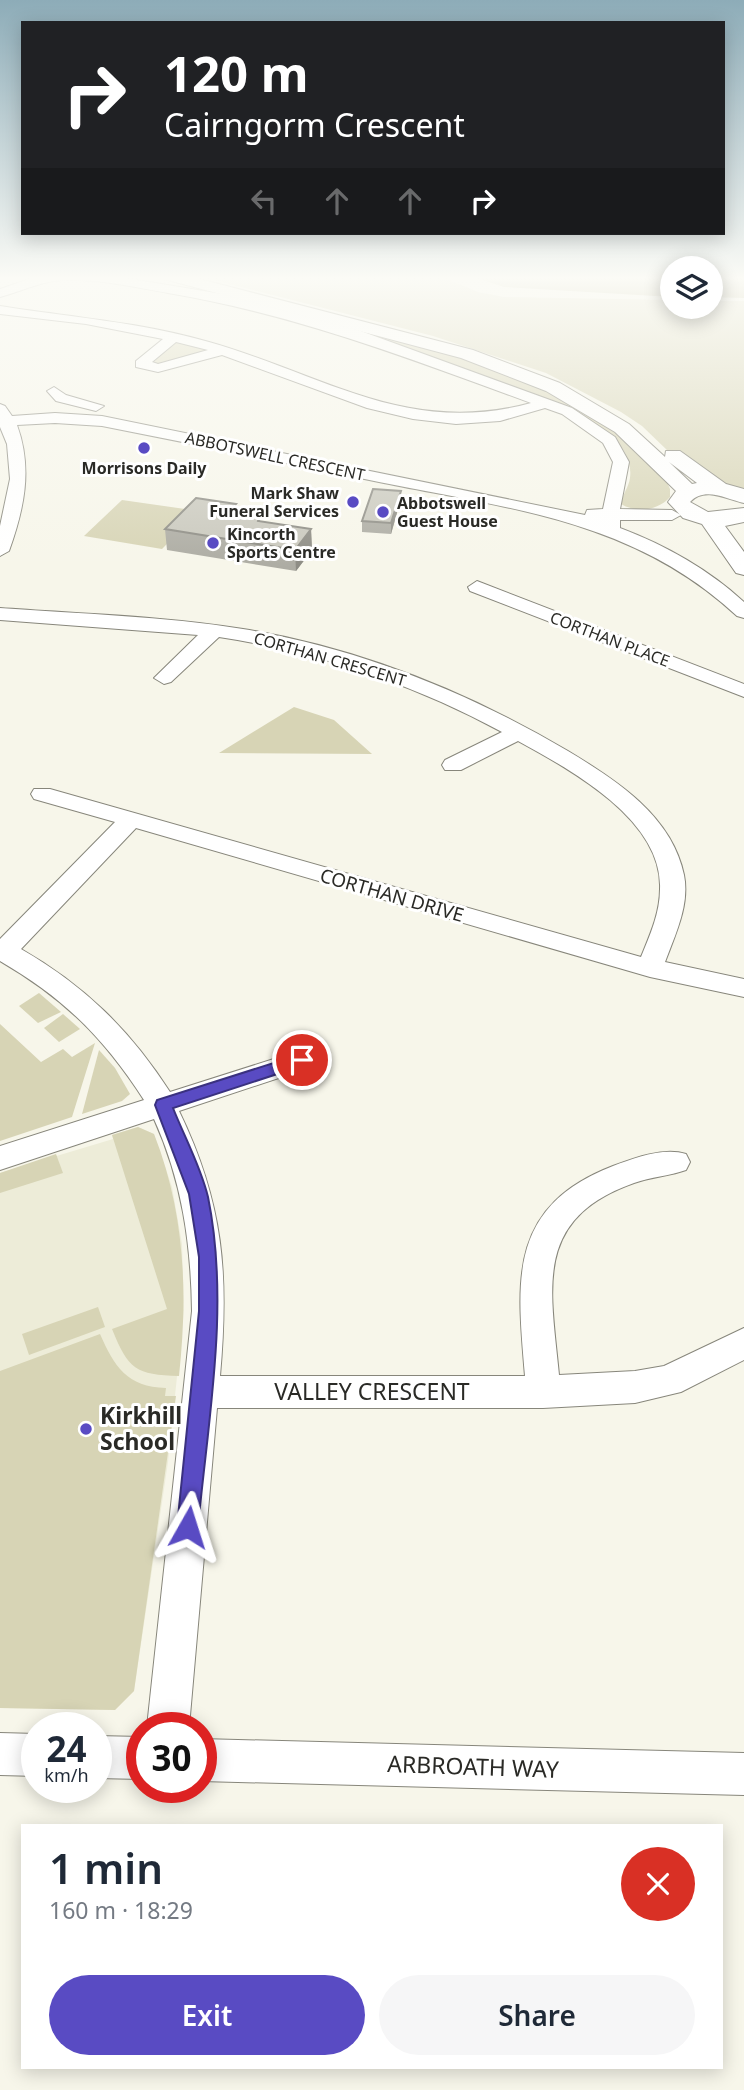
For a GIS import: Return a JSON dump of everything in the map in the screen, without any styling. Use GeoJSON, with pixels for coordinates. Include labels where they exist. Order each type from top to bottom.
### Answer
{"type":"FeatureCollection","features":[{"type":"Feature","properties":{"kind":"main road"},"geometry":{"type":"LineString","coordinates":[[518,374],[553,387],[622,428],[688,512],[709,519],[743,509]]}},
{"type":"Feature","properties":{"kind":"main road"},"geometry":{"type":"LineString","coordinates":[[547,374],[621,412],[743,509]]}},
{"type":"Feature","properties":{"kind":"main road"},"geometry":{"type":"LineString","coordinates":[[680,503],[719,489]]}},
{"type":"Feature","properties":{"kind":"main road"},"geometry":{"type":"LineString","coordinates":[[709,519],[744,568]]}},
{"type":"Feature","properties":{"kind":"street"},"geometry":{"type":"LineString","coordinates":[[283,374],[378,409],[411,416],[478,420],[504,417],[547,403]]}},
{"type":"Feature","properties":{"kind":"street"},"geometry":{"type":"LineString","coordinates":[[465,374],[547,403],[586,422],[616,451],[621,462],[621,474],[612,522]]}},
{"type":"Feature","properties":{"kind":"street"},"geometry":{"type":"LineString","coordinates":[[54,391],[66,400],[218,430],[219,434],[208,442]]}},
{"type":"Feature","properties":{"kind":"street","name":"ABBOTSWELL CRESCENT"},"geometry":{"type":"LineString","coordinates":[[3,417],[85,419],[612,522],[706,578],[744,612]]}},
{"type":"Feature","properties":{"kind":"street"},"geometry":{"type":"LineString","coordinates":[[0,551],[4,526],[18,498],[20,474],[17,449],[3,417]]}},
{"type":"Feature","properties":{"kind":"street","name":"ABBOTSWELL CRESCENT"},"geometry":{"type":"LineString","coordinates":[[612,522],[680,503]]}},
{"type":"Feature","properties":{"kind":"street","name":"CORTHAN PLACE"},"geometry":{"type":"LineString","coordinates":[[477,587],[744,691]]}},
{"type":"Feature","properties":{"kind":"street","name":"CORTHAN CRESCENT"},"geometry":{"type":"LineString","coordinates":[[0,614],[214,631],[296,647],[388,673],[467,704],[521,731],[610,790],[637,812],[660,844],[672,874],[672,902],[650,968]]}},
{"type":"Feature","properties":{"kind":"street"},"geometry":{"type":"LineString","coordinates":[[164,678],[214,631]]}},
{"type":"Feature","properties":{"kind":"street"},"geometry":{"type":"LineString","coordinates":[[453,765],[521,731]]}},
{"type":"Feature","properties":{"kind":"street","name":"CORTHAN DRIVE"},"geometry":{"type":"LineString","coordinates":[[42,794],[650,968],[744,988]]}},
{"type":"Feature","properties":{"kind":"street"},"geometry":{"type":"LineString","coordinates":[[131,820],[2,950],[49,978],[94,1014],[127,1049],[150,1080],[187,1160],[205,1225],[209,1298],[170,1712]]}},
{"type":"Feature","properties":{"kind":"street"},"geometry":{"type":"LineString","coordinates":[[0,1158],[302,1060]]}},
{"type":"Feature","properties":{"kind":"street"},"geometry":{"type":"LineString","coordinates":[[543,1392],[536,1272],[543,1242],[558,1216],[576,1198],[601,1181],[637,1167],[675,1162]]}},
{"type":"Feature","properties":{"kind":"street","name":"VALLEY CRESCENT"},"geometry":{"type":"LineString","coordinates":[[202,1392],[543,1392],[635,1387],[669,1381],[744,1343]]}},
{"type":"Feature","properties":{"kind":"street"},"geometry":{"type":"LineString","coordinates":[[0,1754],[21,1755]]}},
{"type":"Feature","properties":{"kind":"street","name":"ARBROATH WAY"},"geometry":{"type":"LineString","coordinates":[[217,1760],[744,1774]]}},
{"type":"Feature","properties":{"kind":"shaded area"},"geometry":{"type":"Polygon","coordinates":[[[457,374],[512,374],[601,417],[665,478],[670,497],[665,502],[647,509],[633,509],[621,504],[630,478],[627,457],[607,432],[580,415],[457,374]]]}},
{"type":"Feature","properties":{"kind":"shaded area"},"geometry":{"type":"Polygon","coordinates":[[[547,374],[744,374],[744,496],[668,451],[642,426],[547,374]]]}},
{"type":"Feature","properties":{"kind":"shaded area"},"geometry":{"type":"Polygon","coordinates":[[[122,500],[199,511],[162,549],[84,536],[122,500]]]}},
{"type":"Feature","properties":{"kind":"shaded area"},"geometry":{"type":"Polygon","coordinates":[[[294,707],[334,720],[372,754],[219,753],[294,707]]]}},
{"type":"Feature","properties":{"kind":"shaded area"},"geometry":{"type":"Polygon","coordinates":[[[39,993],[61,1012],[38,1023],[19,1006],[39,993]]]}},
{"type":"Feature","properties":{"kind":"shaded area"},"geometry":{"type":"Polygon","coordinates":[[[63,1014],[80,1029],[59,1042],[44,1028],[63,1014]]]}},
{"type":"Feature","properties":{"kind":"shaded area"},"geometry":{"type":"Polygon","coordinates":[[[0,1024],[41,1062],[63,1049],[72,1057],[95,1043],[72,1117],[0,1141],[0,1024]]]}},
{"type":"Feature","properties":{"kind":"shaded area"},"geometry":{"type":"Polygon","coordinates":[[[99,1050],[115,1068],[130,1094],[122,1101],[82,1114],[99,1050]]]}},
{"type":"Feature","properties":{"kind":"shaded area","name":"Kirkhill School"},"geometry":{"type":"Polygon","coordinates":[[[138,1127],[154,1134],[172,1187],[182,1244],[184,1310],[168,1462],[134,1691],[115,1710],[0,1708],[0,1173],[113,1139],[112,1135],[138,1127]]]}},
{"type":"Feature","properties":{"kind":"shaded area"},"geometry":{"type":"Polygon","coordinates":[[[138,1127],[154,1134],[178,1223],[183,1284],[179,1376],[153,1374],[135,1367],[123,1353],[112,1329],[167,1309],[112,1135],[138,1127]]]}},
{"type":"Feature","properties":{"kind":"shaded area"},"geometry":{"type":"Polygon","coordinates":[[[56,1154],[63,1173],[0,1193],[0,1173],[56,1154]]]}},
{"type":"Feature","properties":{"kind":"shaded area"},"geometry":{"type":"Polygon","coordinates":[[[98,1307],[105,1327],[29,1355],[22,1334],[98,1307]]]}},
{"type":"Feature","properties":{"kind":"shaded area"},"geometry":{"type":"Polygon","coordinates":[[[100,1334],[111,1356],[124,1373],[141,1384],[166,1388],[165,1396],[176,1396],[134,1691],[115,1710],[0,1708],[0,1371],[100,1334]]]}},
{"type":"Feature","properties":{"kind":"building"},"geometry":{"type":"Polygon","coordinates":[[[373,489],[401,491],[391,523],[362,521],[373,489]]]}},
{"type":"Feature","properties":{"kind":"building"},"geometry":{"type":"Polygon","coordinates":[[[196,498],[236,504],[231,509],[260,513],[258,521],[311,529],[295,550],[165,529],[196,498]]]}},
{"type":"Feature","properties":{"kind":"place","name":"Morrisons Daily"},"geometry":{"type":"Point","coordinates":[144,448]}},
{"type":"Feature","properties":{"kind":"place","name":"Mark Shaw Funeral Services"},"geometry":{"type":"Point","coordinates":[353,502]}},
{"type":"Feature","properties":{"kind":"place","name":"Abbotswell Guest House"},"geometry":{"type":"Point","coordinates":[383,512]}},
{"type":"Feature","properties":{"kind":"place","name":"Kincorth Sports Centre"},"geometry":{"type":"Point","coordinates":[213,543]}},
{"type":"Feature","properties":{"kind":"place","name":"Kirkhill School"},"geometry":{"type":"Point","coordinates":[86,1429]}},
{"type":"Feature","properties":{"kind":"route"},"geometry":{"type":"LineString","coordinates":[[188,1527],[209,1311],[208,1257],[198,1194],[183,1149],[163,1105],[302,1060]]}}]}
